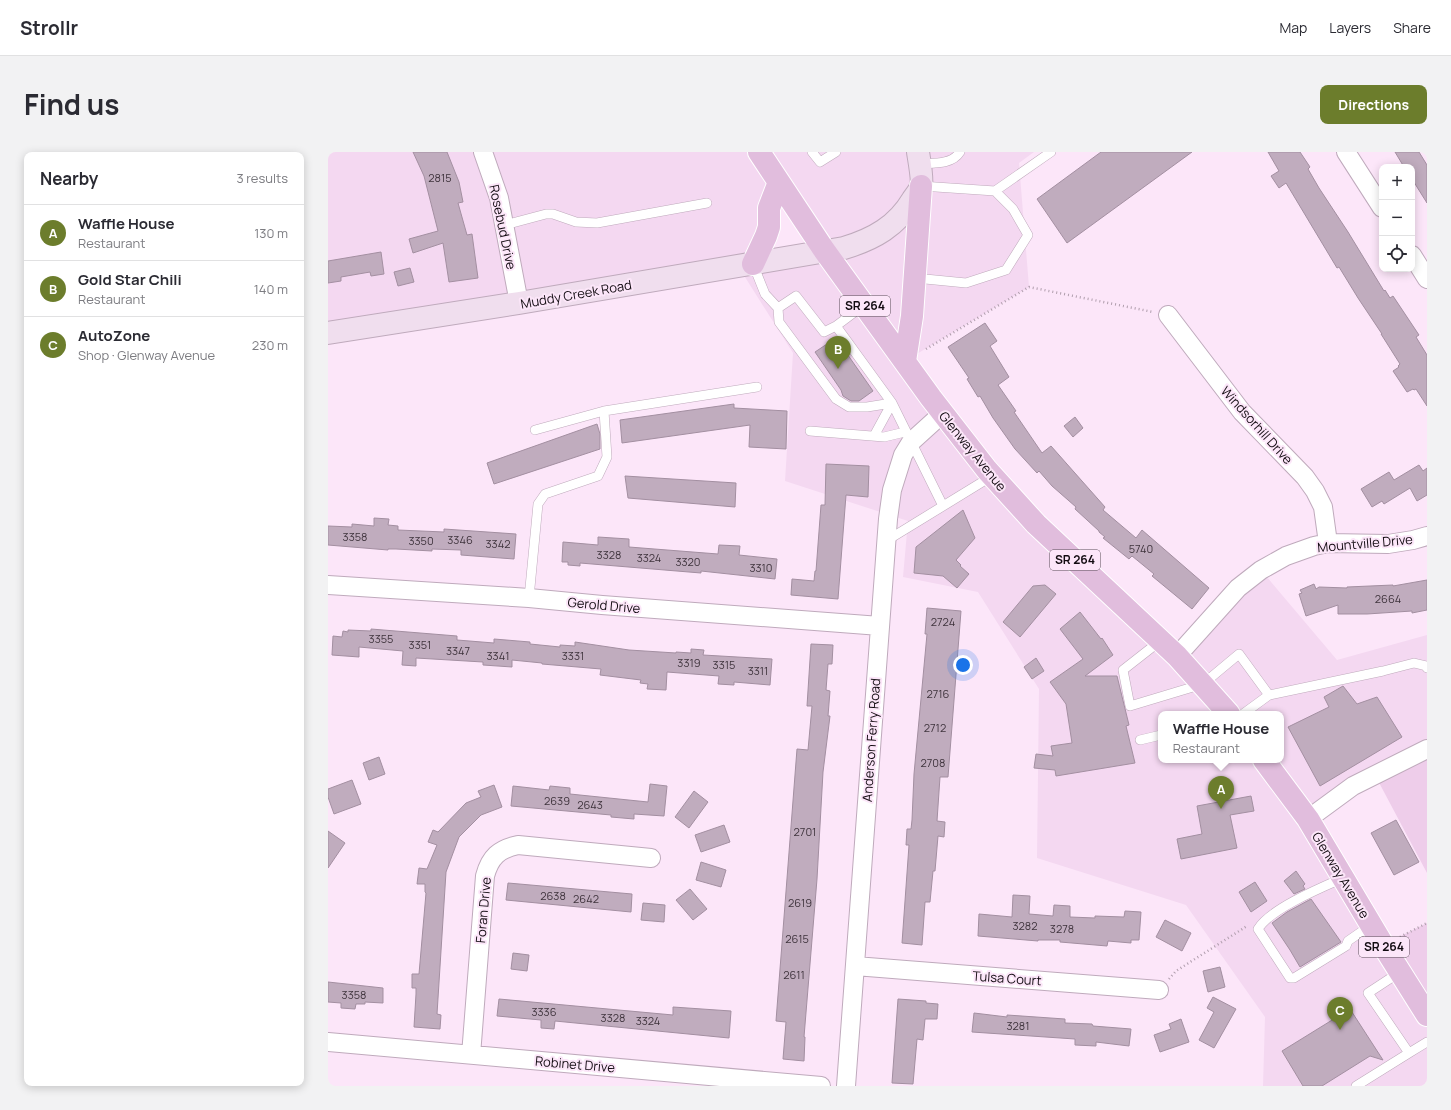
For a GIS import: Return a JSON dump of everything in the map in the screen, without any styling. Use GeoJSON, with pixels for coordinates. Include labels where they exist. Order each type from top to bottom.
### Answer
{"type":"FeatureCollection","features":[{"type":"Feature","properties":{"kind":"main road","name":"Glenway Avenue"},"geometry":{"type":"LineString","coordinates":[[759,152],[824,250],[943,413],[992,476],[1036,524],[1161,640],[1227,711]]}},
{"type":"Feature","properties":{"kind":"main road"},"geometry":{"type":"LineString","coordinates":[[753,264],[769,227],[769,208],[779,182]]}},
{"type":"Feature","properties":{"kind":"main road"},"geometry":{"type":"LineString","coordinates":[[905,361],[912,316],[922,186]]}},
{"type":"Feature","properties":{"kind":"main road","name":"Glenway Avenue"},"geometry":{"type":"LineString","coordinates":[[1266,763],[1308,819],[1342,878],[1427,1014]]}},
{"type":"Feature","properties":{"kind":"street","name":"Rosebud Drive"},"geometry":{"type":"LineString","coordinates":[[483,152],[499,198],[519,304]]}},
{"type":"Feature","properties":{"kind":"street"},"geometry":{"type":"LineString","coordinates":[[1346,152],[1379,203]]}},
{"type":"Feature","properties":{"kind":"street"},"geometry":{"type":"LineString","coordinates":[[919,158],[922,186]]}},
{"type":"Feature","properties":{"kind":"street","name":"Muddy Creek Road"},"geometry":{"type":"LineString","coordinates":[[328,333],[519,304],[753,264],[858,244],[881,233],[892,224],[906,210],[922,186]]}},
{"type":"Feature","properties":{"kind":"street"},"geometry":{"type":"LineString","coordinates":[[1415,260],[1427,279]]}},
{"type":"Feature","properties":{"kind":"street","name":"Windsorhill Drive"},"geometry":{"type":"LineString","coordinates":[[1168,315],[1242,412],[1305,477],[1315,491],[1324,507],[1328,543]]}},
{"type":"Feature","properties":{"kind":"street","name":"Anderson Ferry Road"},"geometry":{"type":"LineString","coordinates":[[846,1086],[886,541],[892,490],[908,437],[943,413]]}},
{"type":"Feature","properties":{"kind":"street","name":"Mountville Drive"},"geometry":{"type":"LineString","coordinates":[[1177,656],[1238,588],[1261,570],[1286,556],[1314,546],[1328,543],[1388,544],[1427,536]]}},
{"type":"Feature","properties":{"kind":"street","name":"Gerold Drive"},"geometry":{"type":"LineString","coordinates":[[328,585],[529,598],[880,626]]}},
{"type":"Feature","properties":{"kind":"street"},"geometry":{"type":"LineString","coordinates":[[1308,819],[1353,786],[1427,749]]}},
{"type":"Feature","properties":{"kind":"street","name":"Foran Drive"},"geometry":{"type":"LineString","coordinates":[[471,1055],[485,876],[487,866],[492,858],[508,847],[518,845],[651,858]]}},
{"type":"Feature","properties":{"kind":"street","name":"Tulsa Court"},"geometry":{"type":"LineString","coordinates":[[855,966],[1159,990]]}},
{"type":"Feature","properties":{"kind":"street","name":"Robinet Drive"},"geometry":{"type":"LineString","coordinates":[[328,1042],[822,1086]]}},
{"type":"Feature","properties":{"kind":"lane"},"geometry":{"type":"LineString","coordinates":[[812,152],[820,162],[836,152]]}},
{"type":"Feature","properties":{"kind":"lane"},"geometry":{"type":"LineString","coordinates":[[919,158],[948,161],[953,159],[960,152]]}},
{"type":"Feature","properties":{"kind":"lane"},"geometry":{"type":"LineString","coordinates":[[922,186],[994,191],[1051,152]]}},
{"type":"Feature","properties":{"kind":"lane"},"geometry":{"type":"LineString","coordinates":[[915,278],[966,283],[1006,270],[1028,235],[1013,209],[994,191]]}},
{"type":"Feature","properties":{"kind":"lane"},"geometry":{"type":"LineString","coordinates":[[505,225],[546,214],[553,214],[576,222],[597,223],[707,203]]}},
{"type":"Feature","properties":{"kind":"lane"},"geometry":{"type":"LineString","coordinates":[[753,264],[765,294],[778,308],[779,322],[836,399],[849,407],[867,407],[892,403]]}},
{"type":"Feature","properties":{"kind":"lane"},"geometry":{"type":"LineString","coordinates":[[778,308],[796,296],[824,332],[836,326],[864,305]]}},
{"type":"Feature","properties":{"kind":"lane"},"geometry":{"type":"LineString","coordinates":[[836,326],[892,403],[943,506]]}},
{"type":"Feature","properties":{"kind":"lane"},"geometry":{"type":"LineString","coordinates":[[535,430],[604,410],[757,387]]}},
{"type":"Feature","properties":{"kind":"lane"},"geometry":{"type":"LineString","coordinates":[[874,436],[892,403]]}},
{"type":"Feature","properties":{"kind":"lane"},"geometry":{"type":"LineString","coordinates":[[529,598],[538,504],[545,494],[598,476],[607,457],[604,410]]}},
{"type":"Feature","properties":{"kind":"lane"},"geometry":{"type":"LineString","coordinates":[[810,431],[884,437],[908,437]]}},
{"type":"Feature","properties":{"kind":"lane"},"geometry":{"type":"LineString","coordinates":[[886,541],[992,476]]}},
{"type":"Feature","properties":{"kind":"lane"},"geometry":{"type":"LineString","coordinates":[[1161,640],[1123,670],[1130,706],[1203,684],[1238,654],[1269,695]]}},
{"type":"Feature","properties":{"kind":"lane"},"geometry":{"type":"LineString","coordinates":[[1233,711],[1269,695],[1339,679],[1383,671],[1414,663],[1426,666],[1427,668]]}},
{"type":"Feature","properties":{"kind":"lane"},"geometry":{"type":"LineString","coordinates":[[1140,740],[1158,736]]}},
{"type":"Feature","properties":{"kind":"lane"},"geometry":{"type":"LineString","coordinates":[[1342,878],[1286,906],[1262,922],[1258,929],[1290,978],[1294,978],[1346,946],[1348,941],[1371,925]]}},
{"type":"Feature","properties":{"kind":"lane"},"geometry":{"type":"LineString","coordinates":[[1400,972],[1368,993],[1409,1053]]}},
{"type":"Feature","properties":{"kind":"lane"},"geometry":{"type":"LineString","coordinates":[[1356,1086],[1427,1042]]}},
{"type":"Feature","properties":{"kind":"path"},"geometry":{"type":"LineString","coordinates":[[905,361],[1029,287],[1168,315]]}},
{"type":"Feature","properties":{"kind":"path"},"geometry":{"type":"LineString","coordinates":[[1383,945],[1427,923]]}},
{"type":"Feature","properties":{"kind":"shaded area"},"geometry":{"type":"Polygon","coordinates":[[[328,152],[1034,152],[1019,163],[1029,287],[905,361],[987,470],[1177,656],[1261,570],[1337,660],[1427,635],[1427,749],[1308,820],[1427,1015],[1427,1086],[1263,1086],[1265,1017],[1186,905],[1037,858],[1039,689],[978,592],[903,577],[908,521],[785,481],[793,353],[738,266],[328,333],[328,152]],[[779,182],[754,263],[824,250],[779,182]]]}},
{"type":"Feature","properties":{"kind":"shaded area"},"geometry":{"type":"Polygon","coordinates":[[[1427,749],[1427,873],[1375,775],[1427,749]]]}},
{"type":"Feature","properties":{"kind":"shaded area"},"geometry":{"type":"Polygon","coordinates":[[[1427,923],[1427,1015],[1383,945],[1427,923]]]}},
{"type":"Feature","properties":{"kind":"building"},"geometry":{"type":"Polygon","coordinates":[[[413,152],[447,152],[459,182],[463,202],[458,203],[467,235],[472,234],[478,278],[449,282],[443,243],[413,253],[409,239],[438,231],[424,176],[413,152]]]}},
{"type":"Feature","properties":{"kind":"building"},"geometry":{"type":"Polygon","coordinates":[[[1101,152],[1192,152],[1067,243],[1037,199],[1101,152]]]}},
{"type":"Feature","properties":{"kind":"building"},"geometry":{"type":"Polygon","coordinates":[[[1268,152],[1300,152],[1310,167],[1308,169],[1319,188],[1384,291],[1385,290],[1390,298],[1393,296],[1419,335],[1416,337],[1427,355],[1427,406],[1416,389],[1407,392],[1393,371],[1399,367],[1398,366],[1400,364],[1339,267],[1337,268],[1286,183],[1279,188],[1271,176],[1279,171],[1268,152]]]}},
{"type":"Feature","properties":{"kind":"building"},"geometry":{"type":"Polygon","coordinates":[[[1395,152],[1419,152],[1427,165],[1427,203],[1415,184],[1415,164],[1402,164],[1395,152]]]}},
{"type":"Feature","properties":{"kind":"building"},"geometry":{"type":"Polygon","coordinates":[[[381,252],[384,274],[371,276],[370,272],[341,277],[341,281],[328,283],[328,261],[381,252]]]}},
{"type":"Feature","properties":{"kind":"building"},"geometry":{"type":"Polygon","coordinates":[[[410,268],[414,282],[398,286],[394,272],[410,268]]]}},
{"type":"Feature","properties":{"kind":"building"},"geometry":{"type":"Polygon","coordinates":[[[985,323],[997,341],[990,346],[1009,377],[998,385],[1016,411],[1014,412],[1042,453],[1051,446],[1105,507],[1103,510],[1136,538],[1142,530],[1209,588],[1192,609],[1152,576],[1154,574],[1132,556],[1129,559],[1103,538],[1105,537],[1075,509],[1076,507],[1052,486],[1039,471],[1037,473],[1015,449],[993,418],[980,396],[978,397],[967,379],[969,378],[948,347],[985,323]]]}},
{"type":"Feature","properties":{"kind":"building"},"geometry":{"type":"Polygon","coordinates":[[[836,338],[873,391],[859,401],[851,401],[843,396],[841,390],[815,352],[836,338]]]}},
{"type":"Feature","properties":{"kind":"building"},"geometry":{"type":"Polygon","coordinates":[[[734,404],[734,408],[787,411],[786,449],[749,447],[750,425],[622,443],[620,420],[734,404]]]}},
{"type":"Feature","properties":{"kind":"building"},"geometry":{"type":"Polygon","coordinates":[[[1075,417],[1083,428],[1073,437],[1064,426],[1075,417]]]}},
{"type":"Feature","properties":{"kind":"building"},"geometry":{"type":"Polygon","coordinates":[[[597,424],[600,434],[600,449],[494,484],[487,463],[597,424]]]}},
{"type":"Feature","properties":{"kind":"building"},"geometry":{"type":"Polygon","coordinates":[[[826,464],[869,466],[868,497],[846,495],[838,599],[791,595],[792,579],[814,581],[821,505],[825,505],[826,464]]]}},
{"type":"Feature","properties":{"kind":"building"},"geometry":{"type":"Polygon","coordinates":[[[1419,465],[1423,471],[1427,468],[1427,495],[1417,501],[1410,488],[1384,504],[1382,501],[1372,507],[1361,489],[1389,472],[1394,480],[1419,465]]]}},
{"type":"Feature","properties":{"kind":"building"},"geometry":{"type":"Polygon","coordinates":[[[625,476],[736,483],[735,507],[628,498],[625,476]]]}},
{"type":"Feature","properties":{"kind":"building"},"geometry":{"type":"Polygon","coordinates":[[[963,510],[975,538],[956,560],[969,574],[957,588],[943,576],[914,573],[916,547],[963,510]]]}},
{"type":"Feature","properties":{"kind":"building"},"geometry":{"type":"Polygon","coordinates":[[[374,518],[389,519],[388,525],[398,526],[398,530],[444,532],[444,529],[516,534],[514,559],[461,555],[461,550],[388,550],[328,545],[328,526],[352,527],[352,524],[374,526],[374,518]]]}},
{"type":"Feature","properties":{"kind":"building"},"geometry":{"type":"Polygon","coordinates":[[[598,537],[629,539],[629,547],[718,554],[719,545],[740,546],[739,555],[777,559],[775,579],[701,571],[701,573],[580,563],[580,566],[568,565],[568,562],[562,562],[563,542],[598,545],[598,537]]]}},
{"type":"Feature","properties":{"kind":"building"},"geometry":{"type":"Polygon","coordinates":[[[1427,580],[1427,610],[1412,613],[1412,611],[1338,614],[1338,605],[1306,616],[1299,594],[1302,593],[1300,590],[1314,584],[1316,589],[1319,587],[1347,588],[1393,586],[1427,580]]]}},
{"type":"Feature","properties":{"kind":"building"},"geometry":{"type":"Polygon","coordinates":[[[1045,585],[1056,594],[1020,637],[1003,622],[1033,586],[1045,585]]]}},
{"type":"Feature","properties":{"kind":"building"},"geometry":{"type":"Polygon","coordinates":[[[927,608],[961,611],[948,777],[940,777],[937,821],[945,822],[944,837],[938,836],[935,871],[933,871],[930,902],[925,902],[922,945],[902,943],[909,845],[906,845],[907,829],[911,829],[912,820],[914,774],[927,634],[925,634],[927,608]]]}},
{"type":"Feature","properties":{"kind":"building"},"geometry":{"type":"Polygon","coordinates":[[[1080,612],[1101,639],[1102,638],[1113,655],[1085,676],[1117,676],[1129,725],[1126,726],[1135,763],[1056,776],[1055,770],[1034,768],[1036,754],[1053,756],[1051,746],[1072,743],[1066,704],[1050,682],[1083,659],[1060,629],[1080,612]]]}},
{"type":"Feature","properties":{"kind":"building"},"geometry":{"type":"Polygon","coordinates":[[[371,629],[457,636],[457,640],[494,643],[494,639],[530,642],[530,644],[560,647],[560,645],[575,646],[575,642],[629,650],[691,653],[691,649],[704,650],[703,655],[772,659],[770,685],[734,682],[734,685],[718,684],[719,676],[667,672],[666,690],[647,689],[648,684],[640,683],[641,680],[600,675],[601,669],[512,660],[512,667],[483,665],[483,662],[416,658],[416,666],[402,665],[403,651],[359,647],[359,657],[332,655],[333,636],[342,637],[343,631],[348,632],[348,630],[371,631],[371,629]]]}},
{"type":"Feature","properties":{"kind":"building"},"geometry":{"type":"Polygon","coordinates":[[[811,644],[833,645],[832,664],[828,664],[826,690],[830,691],[828,716],[830,716],[823,772],[817,879],[804,1037],[804,1061],[783,1059],[786,1022],[776,1021],[797,749],[808,750],[812,706],[807,706],[811,644]]]}},
{"type":"Feature","properties":{"kind":"building"},"geometry":{"type":"Polygon","coordinates":[[[1036,658],[1044,671],[1032,679],[1024,667],[1036,658]]]}},
{"type":"Feature","properties":{"kind":"building"},"geometry":{"type":"Polygon","coordinates":[[[1343,686],[1357,704],[1377,697],[1402,737],[1320,786],[1288,727],[1329,707],[1324,697],[1343,686]]]}},
{"type":"Feature","properties":{"kind":"building"},"geometry":{"type":"Polygon","coordinates":[[[379,757],[385,774],[369,780],[363,763],[379,757]]]}},
{"type":"Feature","properties":{"kind":"building"},"geometry":{"type":"Polygon","coordinates":[[[352,780],[361,804],[334,814],[328,797],[328,789],[352,780]]]}},
{"type":"Feature","properties":{"kind":"building"},"geometry":{"type":"Polygon","coordinates":[[[650,784],[667,786],[664,816],[634,814],[634,819],[611,817],[611,815],[511,806],[513,786],[549,790],[550,786],[570,788],[570,794],[648,802],[650,784]]]}},
{"type":"Feature","properties":{"kind":"building"},"geometry":{"type":"Polygon","coordinates":[[[494,785],[502,807],[481,815],[459,837],[446,872],[437,1014],[441,1015],[440,1029],[414,1027],[416,988],[412,988],[412,974],[419,974],[426,893],[425,884],[417,884],[419,868],[427,869],[437,845],[428,842],[433,830],[438,832],[466,803],[481,797],[478,791],[494,785]]]}},
{"type":"Feature","properties":{"kind":"building"},"geometry":{"type":"Polygon","coordinates":[[[694,791],[708,802],[689,828],[675,817],[694,791]]]}},
{"type":"Feature","properties":{"kind":"building"},"geometry":{"type":"Polygon","coordinates":[[[1251,796],[1254,811],[1230,815],[1237,848],[1181,859],[1177,839],[1202,834],[1197,806],[1251,796]]]}},
{"type":"Feature","properties":{"kind":"building"},"geometry":{"type":"Polygon","coordinates":[[[1396,820],[1419,862],[1394,875],[1371,833],[1396,820]]]}},
{"type":"Feature","properties":{"kind":"building"},"geometry":{"type":"Polygon","coordinates":[[[724,825],[730,842],[701,852],[695,835],[724,825]]]}},
{"type":"Feature","properties":{"kind":"building"},"geometry":{"type":"Polygon","coordinates":[[[328,831],[345,843],[328,868],[328,831]]]}},
{"type":"Feature","properties":{"kind":"building"},"geometry":{"type":"Polygon","coordinates":[[[701,862],[726,870],[721,887],[696,880],[701,862]]]}},
{"type":"Feature","properties":{"kind":"building"},"geometry":{"type":"Polygon","coordinates":[[[1296,871],[1305,884],[1303,886],[1305,889],[1294,894],[1284,881],[1296,871]]]}},
{"type":"Feature","properties":{"kind":"building"},"geometry":{"type":"Polygon","coordinates":[[[1255,882],[1267,901],[1251,912],[1239,892],[1255,882]]]}},
{"type":"Feature","properties":{"kind":"building"},"geometry":{"type":"Polygon","coordinates":[[[508,883],[632,894],[631,912],[506,900],[508,883]]]}},
{"type":"Feature","properties":{"kind":"building"},"geometry":{"type":"Polygon","coordinates":[[[690,889],[707,909],[693,920],[676,900],[690,889]]]}},
{"type":"Feature","properties":{"kind":"building"},"geometry":{"type":"Polygon","coordinates":[[[1013,895],[1030,896],[1029,914],[1053,916],[1054,905],[1070,906],[1070,917],[1124,917],[1125,911],[1141,912],[1139,940],[1131,940],[1131,943],[1108,941],[1107,946],[1060,942],[1060,940],[1038,941],[978,936],[979,914],[1012,917],[1013,895]]]}},
{"type":"Feature","properties":{"kind":"building"},"geometry":{"type":"Polygon","coordinates":[[[1311,899],[1341,942],[1300,967],[1272,923],[1287,912],[1311,899]]]}},
{"type":"Feature","properties":{"kind":"building"},"geometry":{"type":"Polygon","coordinates":[[[643,903],[665,905],[664,922],[641,920],[643,903]]]}},
{"type":"Feature","properties":{"kind":"building"},"geometry":{"type":"Polygon","coordinates":[[[1165,920],[1191,933],[1182,951],[1156,937],[1165,920]]]}},
{"type":"Feature","properties":{"kind":"building"},"geometry":{"type":"Polygon","coordinates":[[[513,953],[529,955],[527,971],[511,969],[513,953]]]}},
{"type":"Feature","properties":{"kind":"building"},"geometry":{"type":"Polygon","coordinates":[[[1220,967],[1225,987],[1208,992],[1203,971],[1220,967]]]}},
{"type":"Feature","properties":{"kind":"building"},"geometry":{"type":"Polygon","coordinates":[[[328,982],[383,988],[383,1003],[365,1002],[365,1004],[356,1004],[355,1009],[341,1008],[341,1003],[328,1002],[328,982]]]}},
{"type":"Feature","properties":{"kind":"building"},"geometry":{"type":"Polygon","coordinates":[[[1213,997],[1236,1009],[1214,1048],[1199,1040],[1214,1012],[1207,1008],[1213,997]]]}},
{"type":"Feature","properties":{"kind":"building"},"geometry":{"type":"Polygon","coordinates":[[[499,999],[673,1015],[673,1007],[731,1011],[729,1038],[555,1021],[554,1029],[541,1028],[541,1020],[497,1016],[499,999]]]}},
{"type":"Feature","properties":{"kind":"building"},"geometry":{"type":"Polygon","coordinates":[[[898,999],[926,1001],[926,1003],[938,1004],[937,1019],[925,1019],[923,1040],[917,1039],[913,1084],[892,1083],[898,999]]]}},
{"type":"Feature","properties":{"kind":"building"},"geometry":{"type":"Polygon","coordinates":[[[1350,1009],[1383,1060],[1370,1056],[1322,1086],[1303,1086],[1282,1051],[1350,1009]]]}},
{"type":"Feature","properties":{"kind":"building"},"geometry":{"type":"Polygon","coordinates":[[[974,1013],[1007,1017],[1007,1015],[1065,1019],[1065,1023],[1092,1024],[1093,1026],[1131,1029],[1129,1046],[1096,1042],[1096,1046],[1075,1045],[1075,1039],[972,1032],[974,1013]]]}},
{"type":"Feature","properties":{"kind":"building"},"geometry":{"type":"Polygon","coordinates":[[[1181,1019],[1189,1042],[1160,1052],[1154,1035],[1171,1029],[1169,1024],[1181,1019]]]}},
{"type":"Feature","properties":{"kind":"place","name":"Gold Star Chili"},"geometry":{"type":"Point","coordinates":[838,369]}},
{"type":"Feature","properties":{"kind":"place","name":"Waffle House"},"geometry":{"type":"Point","coordinates":[1221,809]}},
{"type":"Feature","properties":{"kind":"place","name":"AutoZone"},"geometry":{"type":"Point","coordinates":[1340,1030]}}]}
